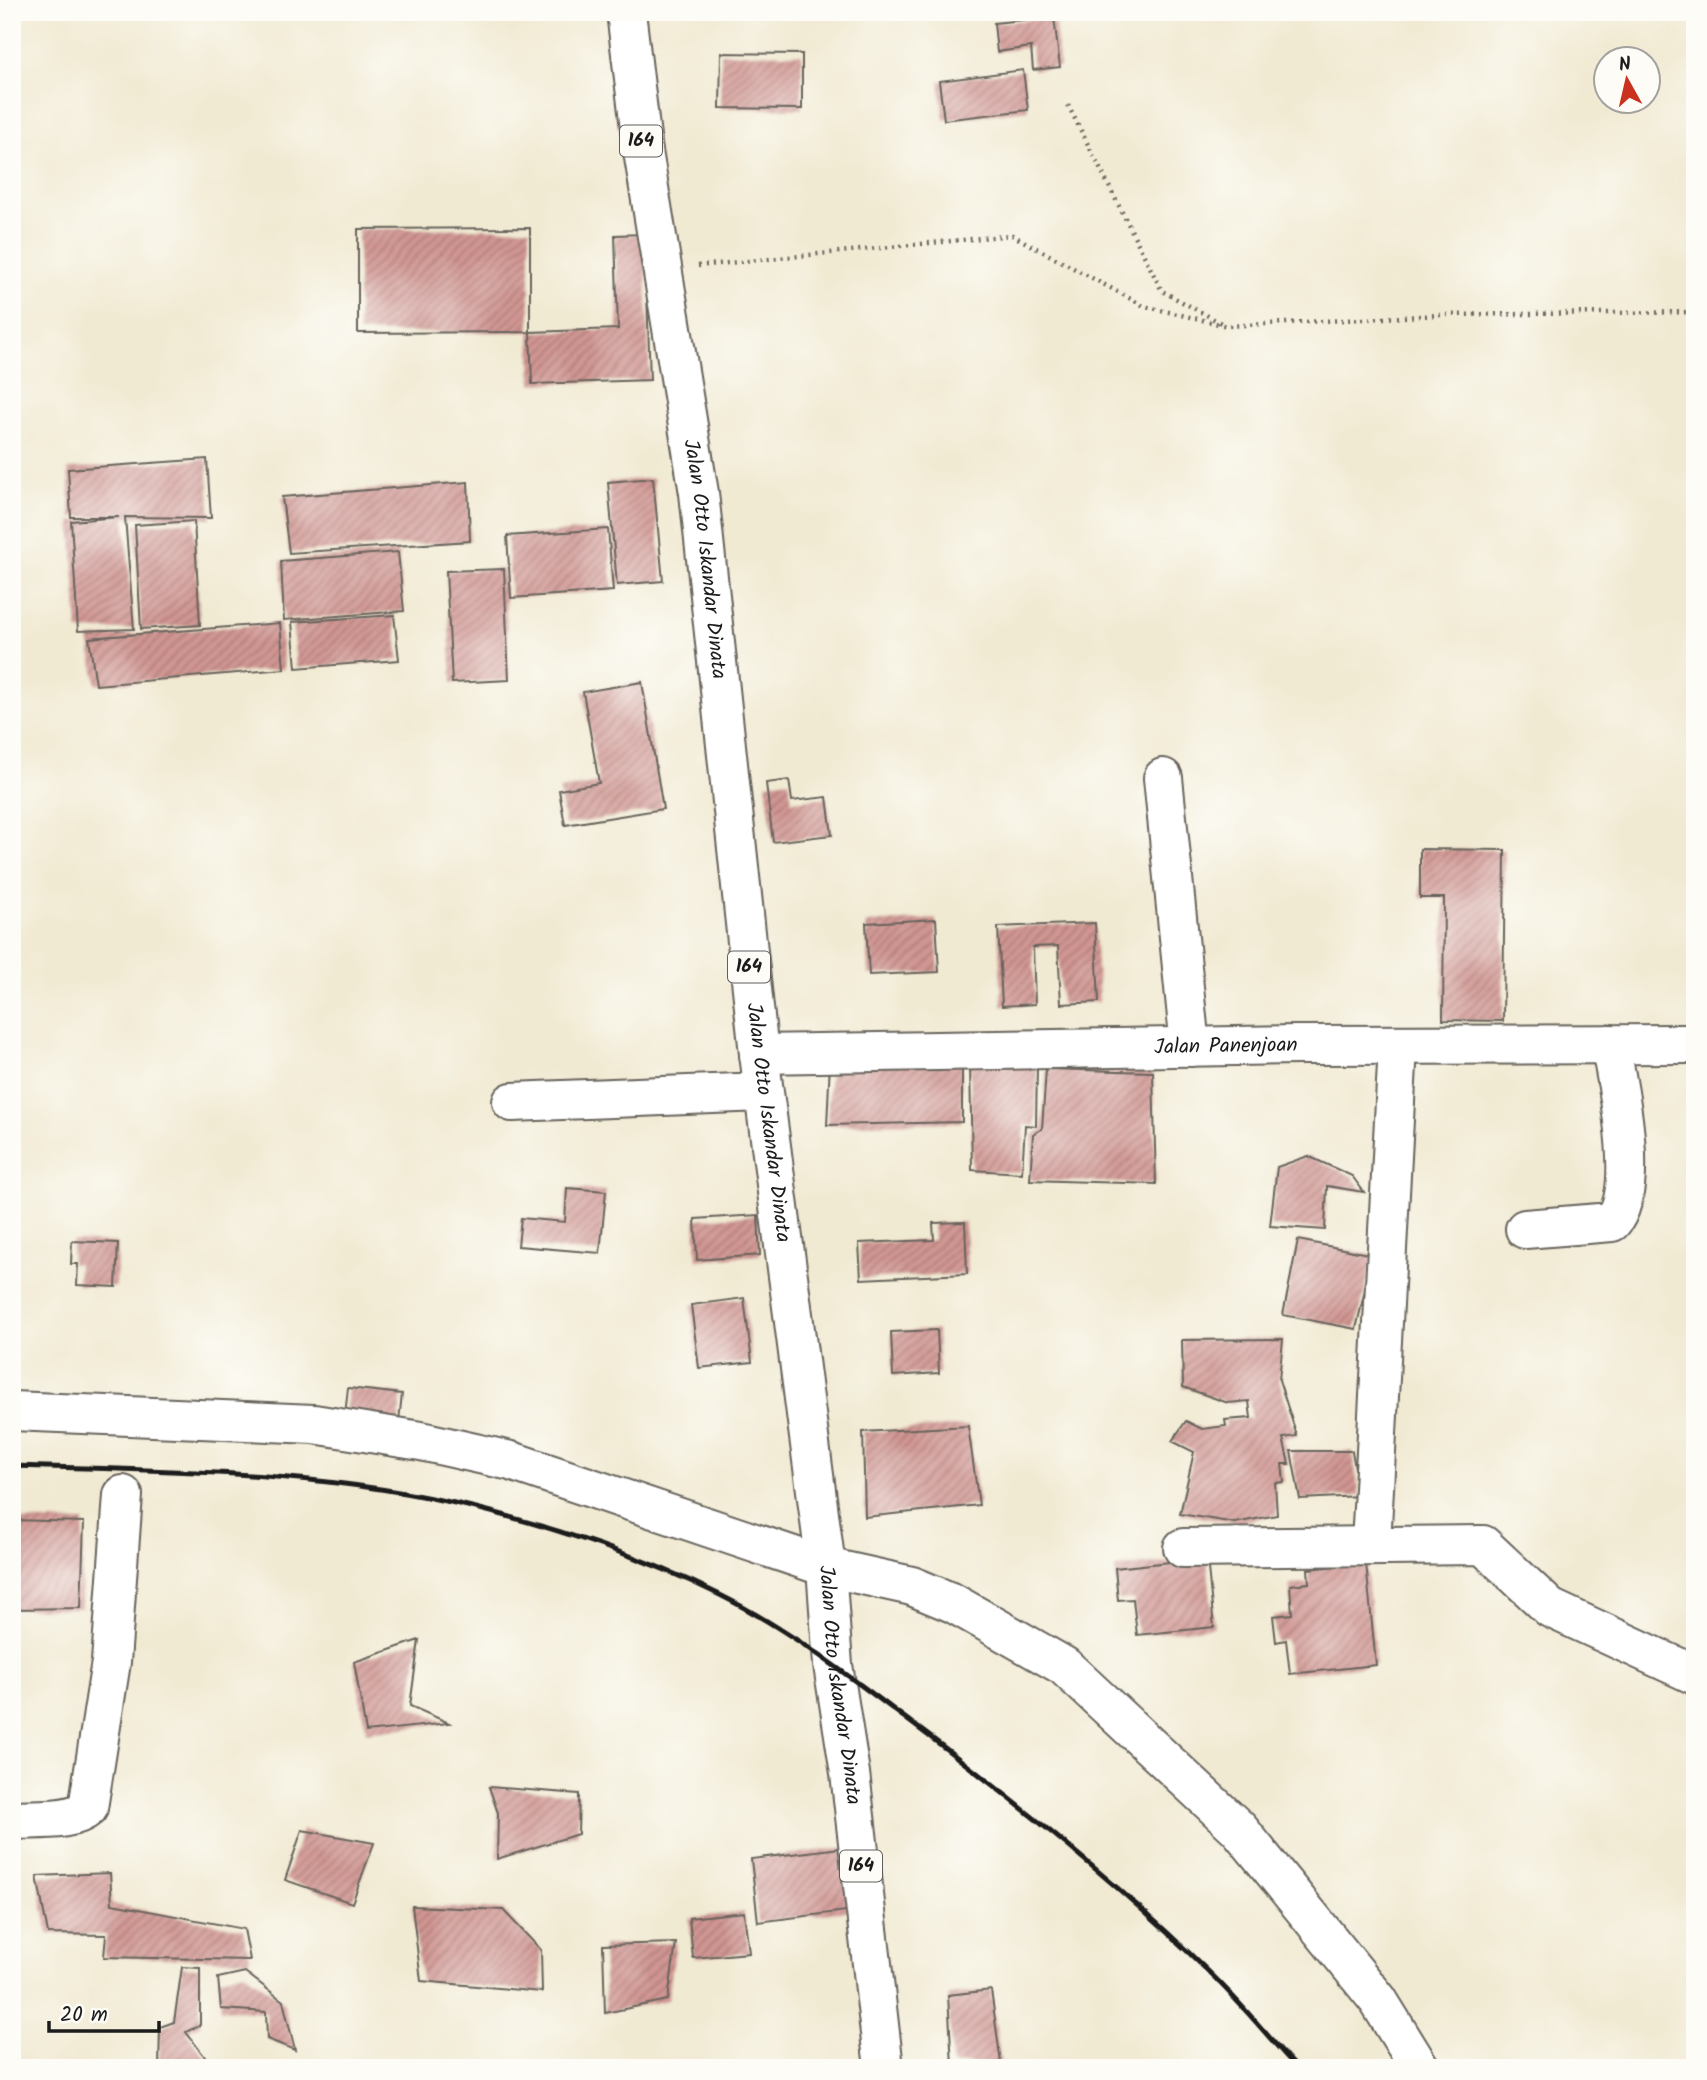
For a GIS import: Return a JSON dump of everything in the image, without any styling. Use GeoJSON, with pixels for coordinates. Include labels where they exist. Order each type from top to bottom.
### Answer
{"type":"FeatureCollection","features":[{"type":"Feature","properties":{"kind":"street","name":"Jalan Otto Iskandar Dinata"},"geometry":{"type":"LineString","coordinates":[[626,12],[642,145],[699,493],[763,1092],[826,1566],[833,1665],[850,1773],[884,2068]]}},
{"type":"Feature","properties":{"kind":"street"},"geometry":{"type":"LineString","coordinates":[[1163,778],[1190,1047]]}},
{"type":"Feature","properties":{"kind":"street"},"geometry":{"type":"LineString","coordinates":[[1525,1229],[1612,1222],[1621,1212],[1624,1198],[1624,1118],[1610,1044]]}},
{"type":"Feature","properties":{"kind":"street","name":"Jalan Panenjoan"},"geometry":{"type":"LineString","coordinates":[[759,1054],[1190,1047],[1695,1044]]}},
{"type":"Feature","properties":{"kind":"street"},"geometry":{"type":"LineString","coordinates":[[1371,1545],[1398,1046]]}},
{"type":"Feature","properties":{"kind":"street"},"geometry":{"type":"LineString","coordinates":[[512,1102],[763,1092]]}},
{"type":"Feature","properties":{"kind":"street"},"geometry":{"type":"LineString","coordinates":[[12,1411],[314,1424],[421,1441],[511,1461],[826,1566],[912,1586],[953,1603],[1064,1666],[1239,1829],[1378,2000],[1420,2068]]}},
{"type":"Feature","properties":{"kind":"street"},"geometry":{"type":"LineString","coordinates":[[12,1820],[70,1816],[81,1814],[88,1808],[111,1662],[123,1495]]}},
{"type":"Feature","properties":{"kind":"street"},"geometry":{"type":"LineString","coordinates":[[1183,1548],[1483,1545],[1550,1608],[1695,1675]]}},
{"type":"Feature","properties":{"kind":"path"},"geometry":{"type":"LineString","coordinates":[[1068,105],[1162,291],[1227,326]]}},
{"type":"Feature","properties":{"kind":"path"},"geometry":{"type":"LineString","coordinates":[[662,269],[1012,235],[1144,306],[1227,326],[1441,315],[1695,312]]}},
{"type":"Feature","properties":{"kind":"building"},"geometry":{"type":"Polygon","coordinates":[[[1054,17],[1060,67],[1033,70],[1031,47],[997,52],[994,23],[1054,17]]]}},
{"type":"Feature","properties":{"kind":"building"},"geometry":{"type":"Polygon","coordinates":[[[721,53],[802,54],[802,109],[720,108],[721,53]]]}},
{"type":"Feature","properties":{"kind":"building"},"geometry":{"type":"Polygon","coordinates":[[[1023,70],[1028,110],[944,120],[939,81],[1023,70]]]}},
{"type":"Feature","properties":{"kind":"building"},"geometry":{"type":"Polygon","coordinates":[[[530,228],[530,332],[358,333],[358,229],[530,228]]]}},
{"type":"Feature","properties":{"kind":"building"},"geometry":{"type":"Polygon","coordinates":[[[645,234],[650,380],[532,384],[530,332],[618,329],[615,235],[645,234]]]}},
{"type":"Feature","properties":{"kind":"building"},"geometry":{"type":"Polygon","coordinates":[[[207,459],[211,518],[125,517],[134,629],[78,631],[71,521],[119,517],[71,517],[68,469],[207,459]]]}},
{"type":"Feature","properties":{"kind":"building"},"geometry":{"type":"Polygon","coordinates":[[[653,478],[663,581],[617,585],[608,482],[653,478]]]}},
{"type":"Feature","properties":{"kind":"building"},"geometry":{"type":"Polygon","coordinates":[[[468,482],[470,541],[289,553],[282,497],[468,482]]]}},
{"type":"Feature","properties":{"kind":"building"},"geometry":{"type":"Polygon","coordinates":[[[194,521],[200,625],[141,629],[135,525],[194,521]]]}},
{"type":"Feature","properties":{"kind":"building"},"geometry":{"type":"Polygon","coordinates":[[[608,529],[613,591],[511,598],[507,536],[608,529]]]}},
{"type":"Feature","properties":{"kind":"building"},"geometry":{"type":"Polygon","coordinates":[[[398,552],[404,611],[284,620],[281,561],[398,552]]]}},
{"type":"Feature","properties":{"kind":"building"},"geometry":{"type":"Polygon","coordinates":[[[504,569],[509,680],[452,683],[446,571],[504,569]]]}},
{"type":"Feature","properties":{"kind":"building"},"geometry":{"type":"Polygon","coordinates":[[[394,615],[399,660],[296,668],[292,622],[394,615]]]}},
{"type":"Feature","properties":{"kind":"building"},"geometry":{"type":"Polygon","coordinates":[[[280,623],[284,669],[96,685],[89,638],[280,623]]]}},
{"type":"Feature","properties":{"kind":"building"},"geometry":{"type":"Polygon","coordinates":[[[642,682],[663,809],[565,825],[559,790],[599,783],[583,692],[642,682]]]}},
{"type":"Feature","properties":{"kind":"building"},"geometry":{"type":"Polygon","coordinates":[[[789,780],[792,801],[827,797],[832,835],[773,842],[766,783],[789,780]]]}},
{"type":"Feature","properties":{"kind":"building"},"geometry":{"type":"Polygon","coordinates":[[[1420,849],[1505,850],[1503,1021],[1443,1020],[1444,898],[1420,898],[1420,849]]]}},
{"type":"Feature","properties":{"kind":"building"},"geometry":{"type":"Polygon","coordinates":[[[936,919],[939,972],[869,975],[866,923],[936,919]]]}},
{"type":"Feature","properties":{"kind":"building"},"geometry":{"type":"Polygon","coordinates":[[[1095,923],[1099,1002],[1061,1004],[1058,946],[1033,947],[1035,1004],[1002,1006],[998,927],[1095,923]]]}},
{"type":"Feature","properties":{"kind":"building"},"geometry":{"type":"Polygon","coordinates":[[[830,1062],[962,1062],[962,1122],[827,1125],[830,1062]]]}},
{"type":"Feature","properties":{"kind":"building"},"geometry":{"type":"Polygon","coordinates":[[[970,1064],[1037,1065],[1036,1126],[1025,1125],[1022,1173],[972,1170],[970,1064]]]}},
{"type":"Feature","properties":{"kind":"building"},"geometry":{"type":"Polygon","coordinates":[[[1046,1069],[1153,1072],[1156,1184],[1030,1180],[1033,1134],[1042,1129],[1046,1069]]]}},
{"type":"Feature","properties":{"kind":"building"},"geometry":{"type":"Polygon","coordinates":[[[1308,1156],[1352,1176],[1364,1192],[1327,1186],[1325,1230],[1270,1226],[1277,1167],[1308,1156]]]}},
{"type":"Feature","properties":{"kind":"building"},"geometry":{"type":"Polygon","coordinates":[[[567,1188],[606,1191],[600,1253],[518,1246],[521,1218],[565,1222],[567,1188]]]}},
{"type":"Feature","properties":{"kind":"building"},"geometry":{"type":"Polygon","coordinates":[[[758,1215],[760,1255],[697,1260],[695,1219],[758,1215]]]}},
{"type":"Feature","properties":{"kind":"building"},"geometry":{"type":"Polygon","coordinates":[[[965,1222],[967,1274],[861,1279],[859,1243],[934,1240],[933,1223],[965,1222]]]}},
{"type":"Feature","properties":{"kind":"building"},"geometry":{"type":"Polygon","coordinates":[[[1298,1240],[1373,1255],[1356,1329],[1283,1315],[1298,1240]]]}},
{"type":"Feature","properties":{"kind":"building"},"geometry":{"type":"Polygon","coordinates":[[[72,1241],[118,1243],[116,1287],[77,1285],[78,1264],[71,1264],[72,1241]]]}},
{"type":"Feature","properties":{"kind":"building"},"geometry":{"type":"Polygon","coordinates":[[[744,1298],[752,1362],[699,1368],[691,1305],[744,1298]]]}},
{"type":"Feature","properties":{"kind":"building"},"geometry":{"type":"Polygon","coordinates":[[[937,1330],[939,1373],[893,1376],[891,1332],[937,1330]]]}},
{"type":"Feature","properties":{"kind":"building"},"geometry":{"type":"Polygon","coordinates":[[[1283,1339],[1279,1380],[1297,1436],[1283,1438],[1289,1464],[1282,1464],[1284,1482],[1275,1483],[1277,1515],[1235,1523],[1180,1514],[1194,1452],[1172,1441],[1186,1421],[1202,1429],[1226,1426],[1225,1420],[1251,1418],[1249,1401],[1228,1403],[1183,1387],[1182,1340],[1283,1339]]]}},
{"type":"Feature","properties":{"kind":"building"},"geometry":{"type":"Polygon","coordinates":[[[348,1388],[402,1394],[398,1430],[344,1424],[348,1388]]]}},
{"type":"Feature","properties":{"kind":"building"},"geometry":{"type":"Polygon","coordinates":[[[968,1426],[979,1505],[865,1517],[863,1432],[968,1426]]]}},
{"type":"Feature","properties":{"kind":"building"},"geometry":{"type":"Polygon","coordinates":[[[1291,1451],[1352,1451],[1360,1496],[1300,1499],[1291,1451]]]}},
{"type":"Feature","properties":{"kind":"building"},"geometry":{"type":"Polygon","coordinates":[[[12,1520],[84,1522],[81,1608],[12,1609],[12,1520]]]}},
{"type":"Feature","properties":{"kind":"building"},"geometry":{"type":"Polygon","coordinates":[[[1207,1558],[1214,1627],[1137,1635],[1133,1599],[1118,1600],[1115,1568],[1207,1558]]]}},
{"type":"Feature","properties":{"kind":"building"},"geometry":{"type":"Polygon","coordinates":[[[1366,1563],[1376,1665],[1290,1674],[1286,1640],[1276,1642],[1273,1616],[1292,1614],[1290,1585],[1309,1583],[1308,1569],[1366,1563]]]}},
{"type":"Feature","properties":{"kind":"building"},"geometry":{"type":"Polygon","coordinates":[[[419,1640],[410,1706],[449,1723],[366,1732],[354,1662],[419,1640]]]}},
{"type":"Feature","properties":{"kind":"building"},"geometry":{"type":"Polygon","coordinates":[[[489,1787],[579,1794],[578,1834],[497,1859],[498,1813],[489,1787]]]}},
{"type":"Feature","properties":{"kind":"building"},"geometry":{"type":"Polygon","coordinates":[[[302,1830],[374,1843],[352,1903],[285,1880],[302,1830]]]}},
{"type":"Feature","properties":{"kind":"building"},"geometry":{"type":"Polygon","coordinates":[[[848,1847],[855,1910],[758,1922],[751,1859],[848,1847]]]}},
{"type":"Feature","properties":{"kind":"building"},"geometry":{"type":"Polygon","coordinates":[[[110,1873],[112,1904],[244,1929],[250,1960],[104,1957],[106,1935],[48,1934],[37,1876],[110,1873]]]}},
{"type":"Feature","properties":{"kind":"building"},"geometry":{"type":"Polygon","coordinates":[[[412,1906],[503,1910],[541,1950],[542,1992],[421,1981],[412,1906]]]}},
{"type":"Feature","properties":{"kind":"building"},"geometry":{"type":"Polygon","coordinates":[[[744,1912],[749,1953],[693,1958],[689,1918],[744,1912]]]}},
{"type":"Feature","properties":{"kind":"building"},"geometry":{"type":"Polygon","coordinates":[[[676,1943],[668,2000],[605,2013],[603,1945],[676,1943]]]}},
{"type":"Feature","properties":{"kind":"building"},"geometry":{"type":"Polygon","coordinates":[[[182,1967],[200,1968],[200,2025],[186,2032],[205,2057],[208,2068],[159,2068],[160,2027],[174,2022],[182,1967]]]}},
{"type":"Feature","properties":{"kind":"building"},"geometry":{"type":"Polygon","coordinates":[[[245,1972],[283,2001],[295,2050],[267,2039],[266,2012],[221,2009],[218,1978],[245,1972]]]}},
{"type":"Feature","properties":{"kind":"building"},"geometry":{"type":"Polygon","coordinates":[[[991,1990],[1001,2063],[952,2065],[948,1995],[991,1990]]]}},
{"type":"Feature","properties":{"kind":"railway"},"geometry":{"type":"LineString","coordinates":[[12,1466],[187,1471],[304,1479],[419,1495],[476,1508],[569,1535],[692,1581],[744,1608],[815,1652],[1024,1810],[1176,1940],[1223,1986],[1297,2068]]}}]}
